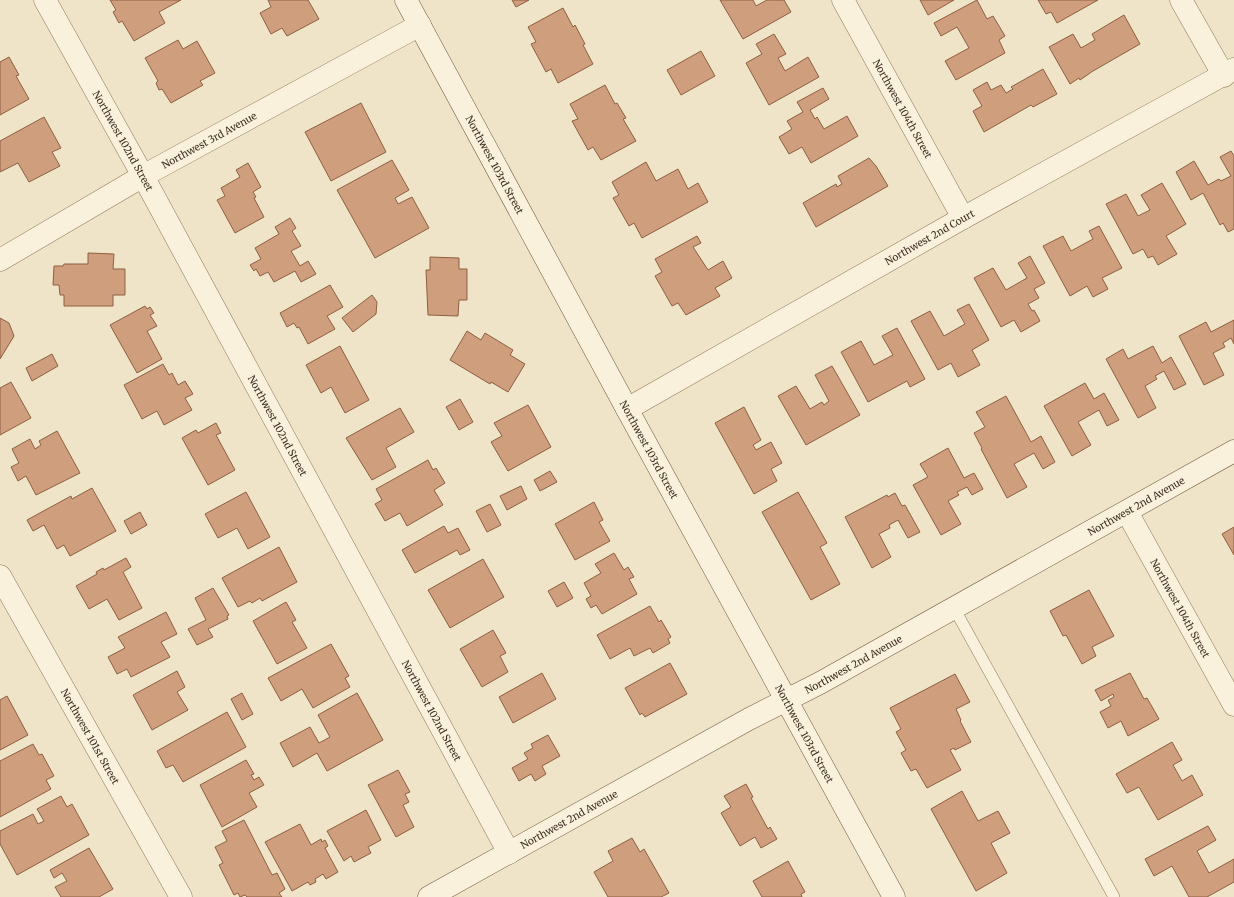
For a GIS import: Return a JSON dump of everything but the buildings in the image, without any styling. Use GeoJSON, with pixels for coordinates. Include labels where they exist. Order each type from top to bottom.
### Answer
{"type":"FeatureCollection","features":[{"type":"Feature","properties":{"kind":"street","name":"Northwest 102nd Street"},"geometry":{"type":"LineString","coordinates":[[45,0],[143,176],[509,853]]}},
{"type":"Feature","properties":{"kind":"street","name":"Northwest 103rd Street"},"geometry":{"type":"LineString","coordinates":[[406,0],[627,409],[894,897]]}},
{"type":"Feature","properties":{"kind":"street","name":"Northwest 104th Street"},"geometry":{"type":"LineString","coordinates":[[843,0],[963,218]]}},
{"type":"Feature","properties":{"kind":"street"},"geometry":{"type":"LineString","coordinates":[[1181,0],[1229,72]]}},
{"type":"Feature","properties":{"kind":"street","name":"Northwest 3rd Avenue"},"geometry":{"type":"LineString","coordinates":[[0,260],[143,176],[420,25]]}},
{"type":"Feature","properties":{"kind":"street","name":"Northwest 2nd Court"},"geometry":{"type":"LineString","coordinates":[[627,409],[963,218],[1229,72]]}},
{"type":"Feature","properties":{"kind":"street","name":"Northwest 2nd Avenue"},"geometry":{"type":"LineString","coordinates":[[429,897],[749,719],[820,683],[1234,451]]}},
{"type":"Feature","properties":{"kind":"street","name":"Northwest 104th Street"},"geometry":{"type":"LineString","coordinates":[[1127,512],[1234,705]]}},
{"type":"Feature","properties":{"kind":"street","name":"Northwest 101st Street"},"geometry":{"type":"LineString","coordinates":[[0,576],[180,897]]}},
{"type":"Feature","properties":{"kind":"lane"},"geometry":{"type":"LineString","coordinates":[[954,608],[1114,897]]}}]}
